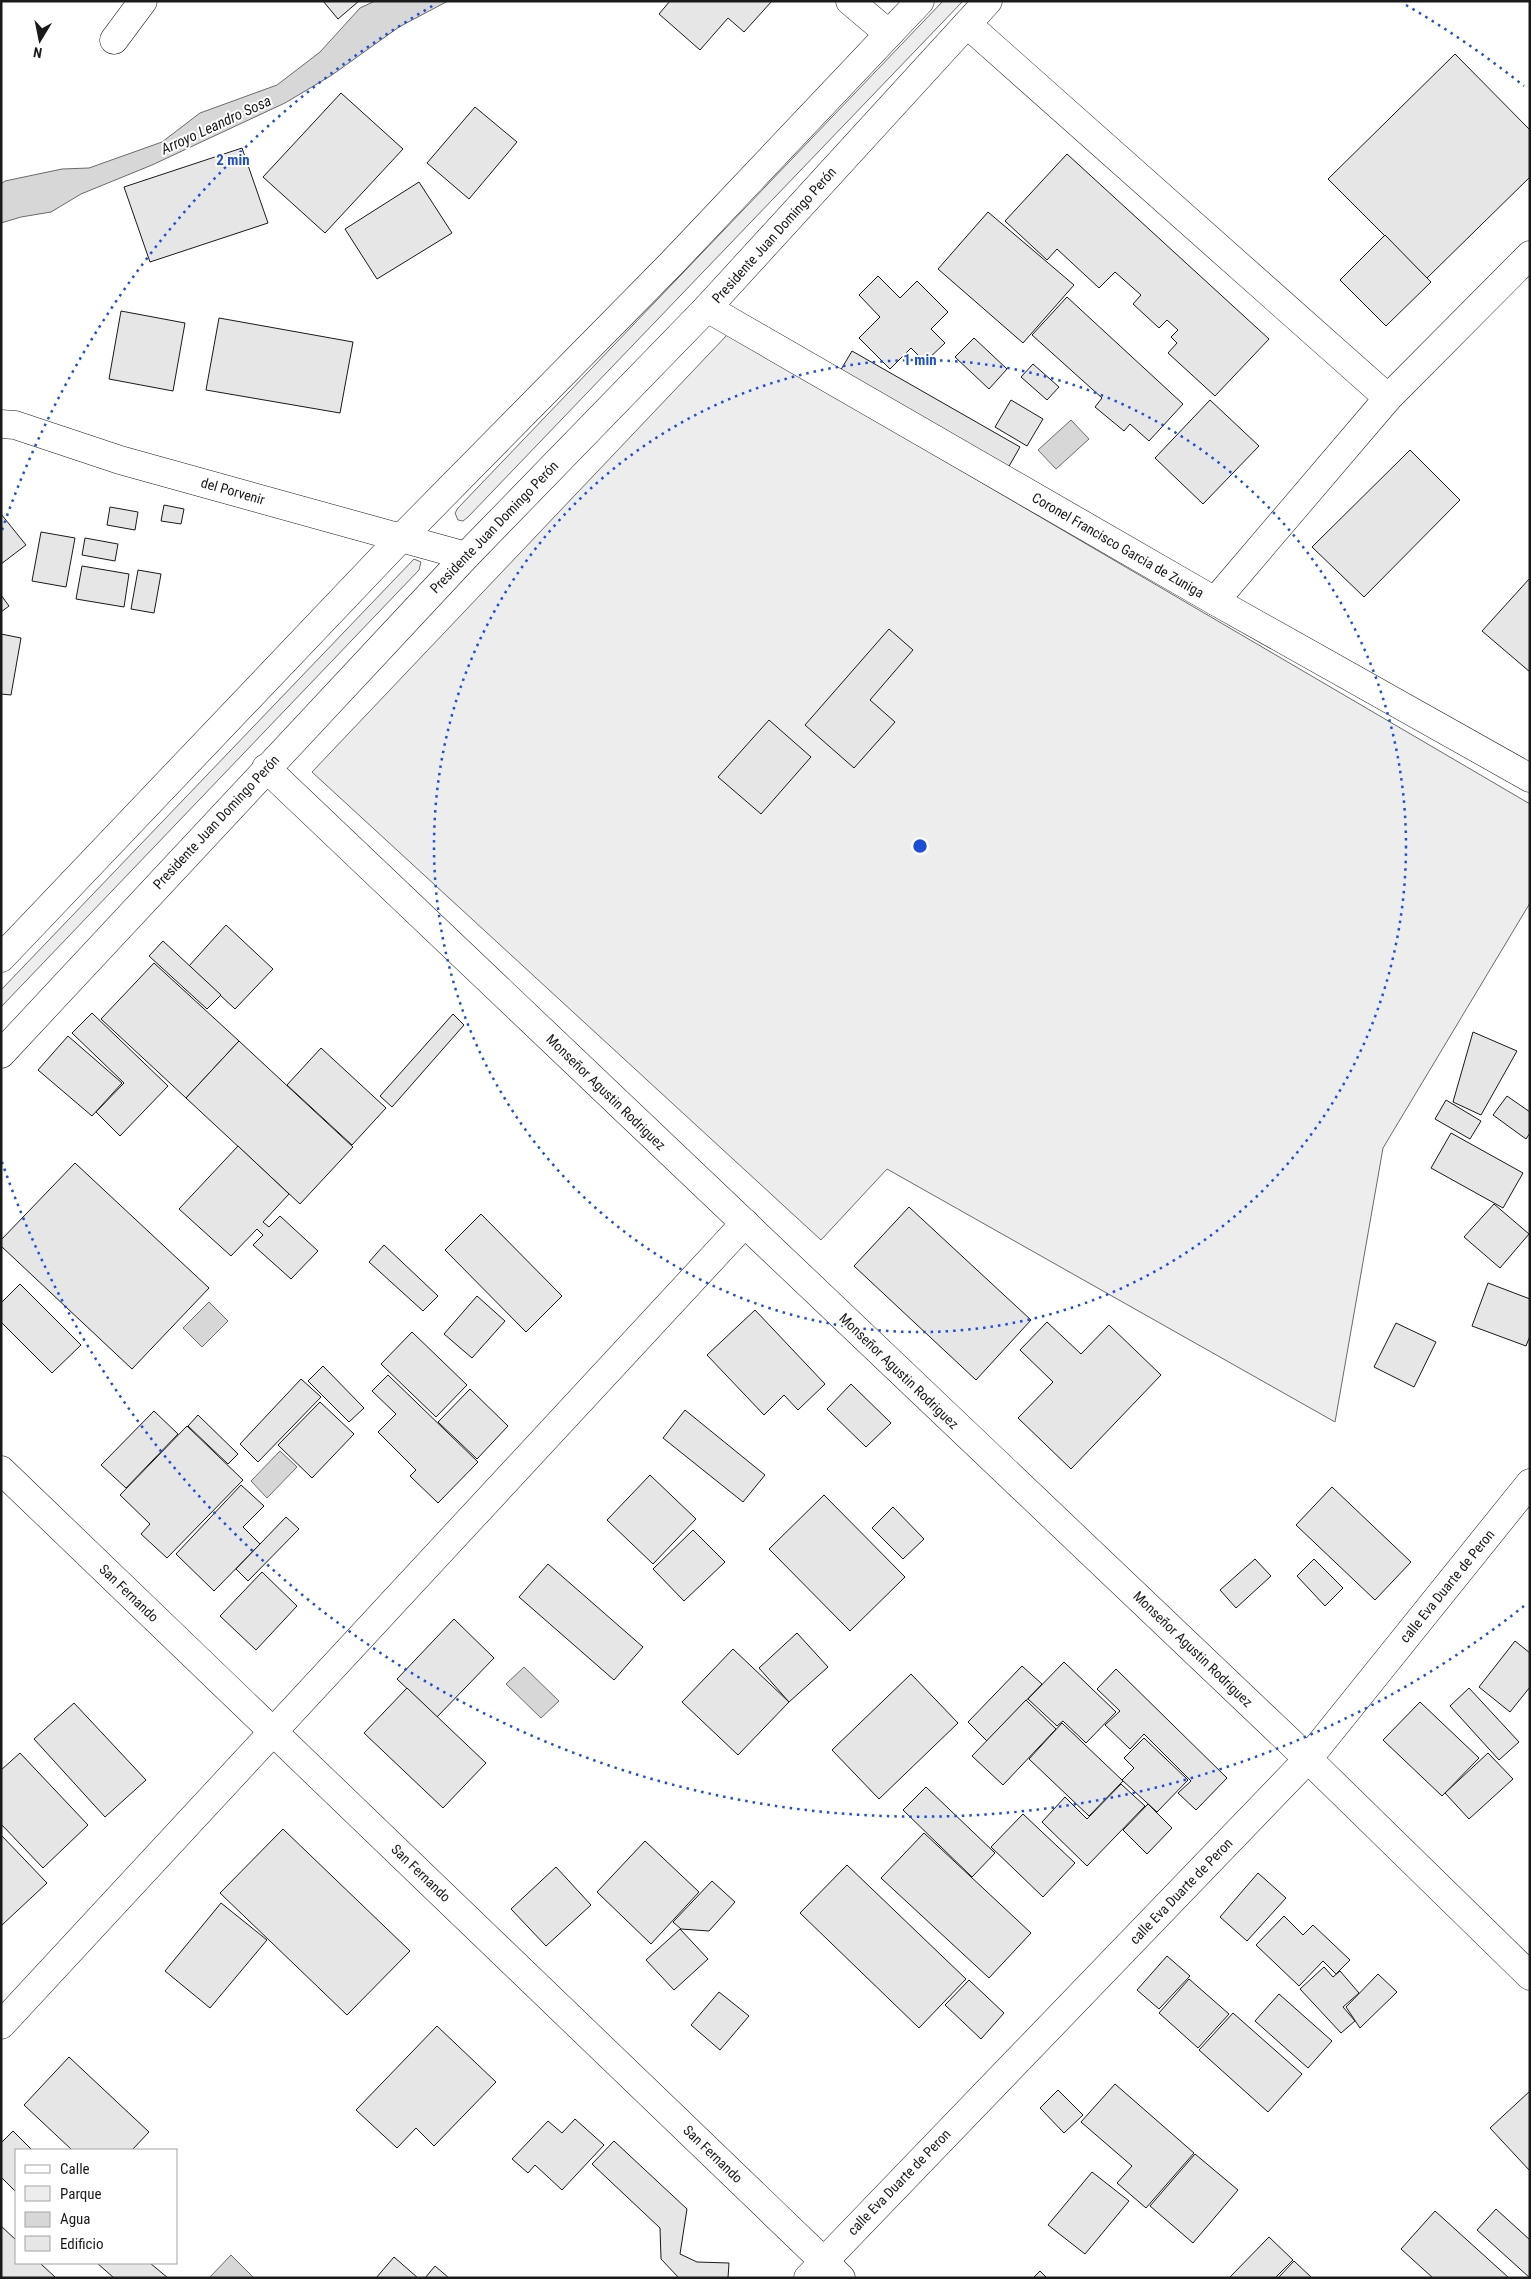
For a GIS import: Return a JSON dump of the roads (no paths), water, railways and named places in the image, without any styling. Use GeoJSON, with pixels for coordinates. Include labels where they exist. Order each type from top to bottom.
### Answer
{"type":"FeatureCollection","features":[{"type":"Feature","properties":{"kind":"street"},"geometry":{"type":"LineString","coordinates":[[114,40],[143,1]]}},
{"type":"Feature","properties":{"kind":"street"},"geometry":{"type":"LineString","coordinates":[[850,1],[889,34]]}},
{"type":"Feature","properties":{"kind":"street"},"geometry":{"type":"LineString","coordinates":[[1,958],[401,538],[671,264],[920,1]]}},
{"type":"Feature","properties":{"kind":"street","name":"Presidente Juan Domingo Perón"},"geometry":{"type":"LineString","coordinates":[[1,1054],[466,556],[708,308],[988,1]]}},
{"type":"Feature","properties":{"kind":"street"},"geometry":{"type":"LineString","coordinates":[[967,24],[1388,398]]}},
{"type":"Feature","properties":{"kind":"street"},"geometry":{"type":"LineString","coordinates":[[1215,601],[1388,398],[1530,255]]}},
{"type":"Feature","properties":{"kind":"street","name":"Coronel Francisco Garcia de Zuniga"},"geometry":{"type":"LineString","coordinates":[[708,308],[1215,601],[1530,778]]}},
{"type":"Feature","properties":{"kind":"street","name":"del Porvenir"},"geometry":{"type":"LineString","coordinates":[[1,424],[16,425],[120,460],[466,556]]}},
{"type":"Feature","properties":{"kind":"street","name":"Monseñor Agustin Rodriguez"},"geometry":{"type":"LineString","coordinates":[[266,768],[1308,1759],[1530,1976]]}},
{"type":"Feature","properties":{"kind":"street"},"geometry":{"type":"LineString","coordinates":[[1,2025],[744,1223]]}},
{"type":"Feature","properties":{"kind":"street","name":"San Fernando"},"geometry":{"type":"LineString","coordinates":[[1,1470],[274,1731],[824,2272]]}},
{"type":"Feature","properties":{"kind":"street","name":"calle Eva Duarte de Peron"},"geometry":{"type":"LineString","coordinates":[[824,2272],[1308,1759],[1530,1483]]}},
{"type":"Feature","properties":{"kind":"water","name":"Arroyo Leandro Sosa"},"geometry":{"type":"Polygon","coordinates":[[[375,1],[448,1],[399,27],[332,75],[285,103],[152,165],[81,194],[51,212],[21,217],[1,223],[1,184],[5,181],[62,169],[89,168],[162,142],[200,113],[277,85],[320,52],[360,8],[375,1]]]}},
{"type":"Feature","properties":{"kind":"water"},"geometry":{"type":"Polygon","coordinates":[[[1071,420],[1089,439],[1056,469],[1038,450],[1071,420]]]}},
{"type":"Feature","properties":{"kind":"water"},"geometry":{"type":"Polygon","coordinates":[[[209,1302],[228,1321],[202,1347],[183,1328],[209,1302]]]}},
{"type":"Feature","properties":{"kind":"water"},"geometry":{"type":"Polygon","coordinates":[[[280,1451],[297,1467],[267,1498],[251,1481],[280,1451]]]}},
{"type":"Feature","properties":{"kind":"water"},"geometry":{"type":"Polygon","coordinates":[[[524,1667],[559,1701],[541,1718],[506,1684],[524,1667]]]}},
{"type":"Feature","properties":{"kind":"water"},"geometry":{"type":"Polygon","coordinates":[[[231,2255],[254,2278],[209,2278],[231,2255]]]}}]}
